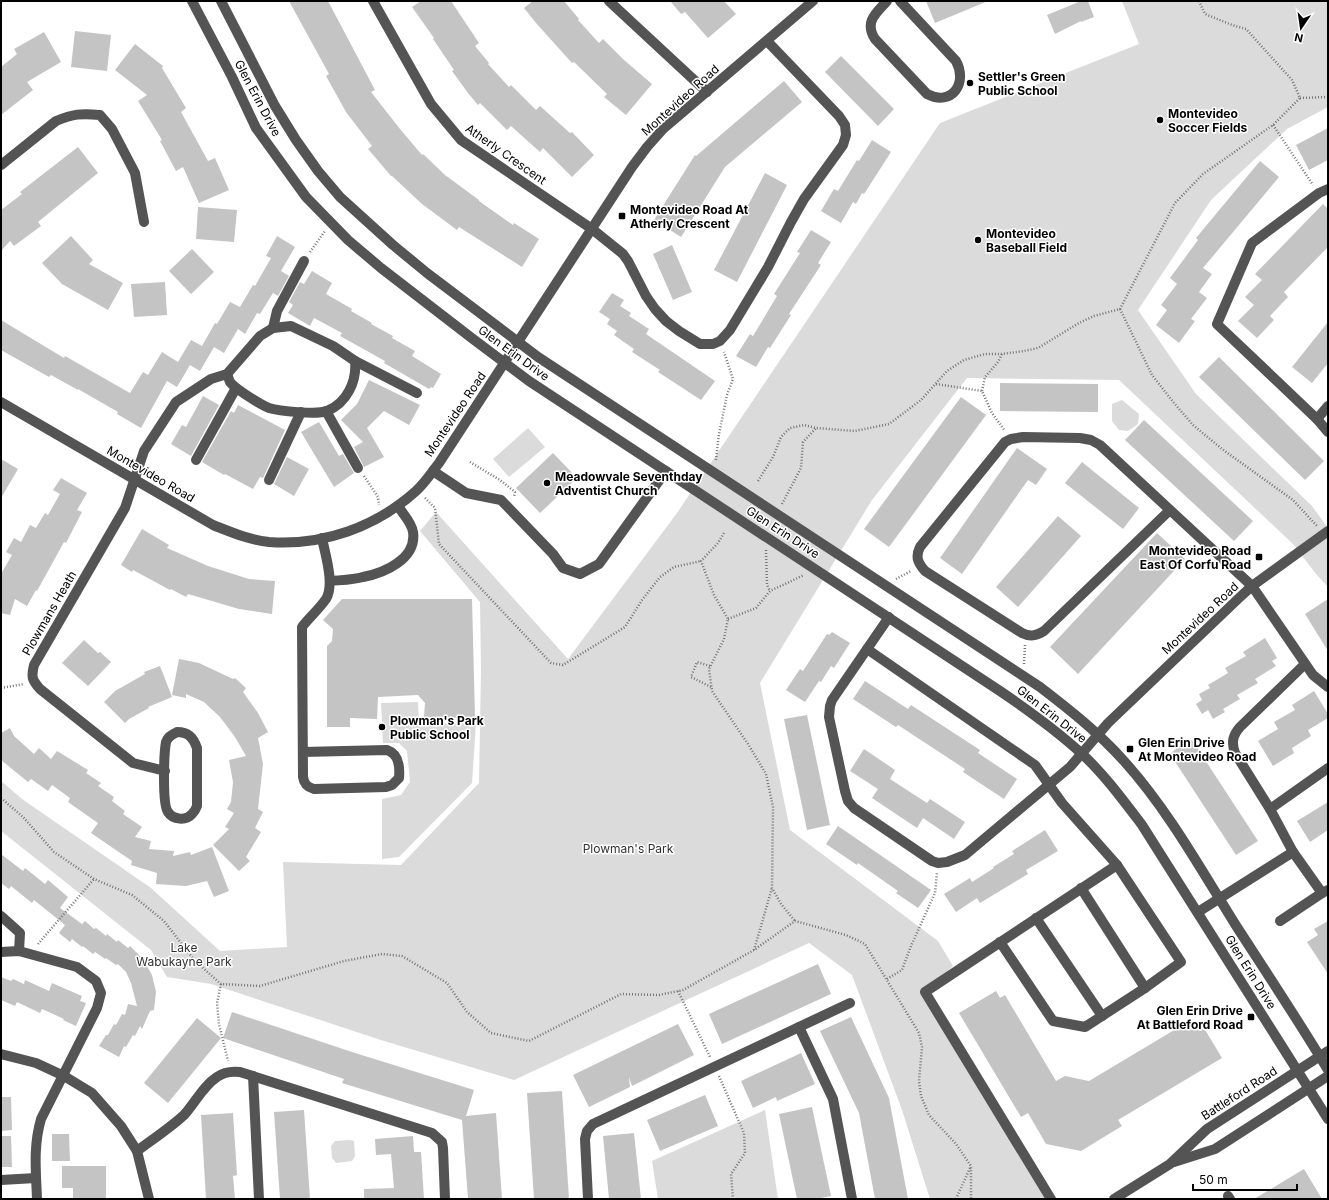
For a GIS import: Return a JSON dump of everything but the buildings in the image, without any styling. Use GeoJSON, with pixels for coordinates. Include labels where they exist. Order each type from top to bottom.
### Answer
{"type":"FeatureCollection","features":[{"type":"Feature","properties":{"kind":"street","name":"Glen Erin Drive"},"geometry":{"type":"LineString","coordinates":[[192,1],[232,77],[256,128],[306,197],[348,240],[381,268],[504,363],[1000,691],[1043,721],[1081,753],[1114,789],[1142,825],[1328,1119]]}},
{"type":"Feature","properties":{"kind":"street","name":"Glen Erin Drive"},"geometry":{"type":"LineString","coordinates":[[221,1],[275,106],[296,140],[318,171],[340,197],[426,273],[518,343],[1024,676],[1076,715],[1098,734],[1124,761],[1178,831],[1219,898],[1324,1053],[1328,1070]]}},
{"type":"Feature","properties":{"kind":"street","name":"Atherly Crescent"},"geometry":{"type":"LineString","coordinates":[[373,1],[431,104],[461,140],[592,229],[623,254],[646,296],[666,321],[700,344],[713,344],[720,341]]}},
{"type":"Feature","properties":{"kind":"street"},"geometry":{"type":"LineString","coordinates":[[609,1],[708,92]]}},
{"type":"Feature","properties":{"kind":"street","name":"Montevideo Road"},"geometry":{"type":"LineString","coordinates":[[1,402],[213,525],[240,536],[268,542],[297,542],[322,538],[352,530],[381,517],[398,506],[417,490],[444,456],[647,147],[663,129],[813,1]]}},
{"type":"Feature","properties":{"kind":"street"},"geometry":{"type":"LineString","coordinates":[[886,1],[874,14],[871,20],[871,33],[927,94],[941,98],[949,96],[956,91],[960,84],[960,68],[956,61],[900,1]]}},
{"type":"Feature","properties":{"kind":"street"},"geometry":{"type":"LineString","coordinates":[[720,341],[730,330],[768,267],[794,216],[812,187],[843,146],[846,135],[845,125],[839,116],[767,41]]}},
{"type":"Feature","properties":{"kind":"street"},"geometry":{"type":"LineString","coordinates":[[1,165],[56,121],[65,117],[83,113],[100,115],[112,129],[135,173],[144,222]]}},
{"type":"Feature","properties":{"kind":"street"},"geometry":{"type":"LineString","coordinates":[[1328,189],[1318,193],[1252,243],[1217,324],[1317,419],[1328,432]]}},
{"type":"Feature","properties":{"kind":"street"},"geometry":{"type":"LineString","coordinates":[[273,328],[277,311],[304,261]]}},
{"type":"Feature","properties":{"kind":"street"},"geometry":{"type":"LineString","coordinates":[[355,361],[356,372],[351,389],[340,402],[326,411],[301,412],[268,408],[236,388],[226,374],[260,336],[273,328],[291,326],[333,346],[355,361],[417,393]]}},
{"type":"Feature","properties":{"kind":"street","name":"Plowmans Heath"},"geometry":{"type":"LineString","coordinates":[[33,682],[32,674],[34,665],[126,508],[144,451],[176,402],[210,379],[226,374]]}},
{"type":"Feature","properties":{"kind":"street"},"geometry":{"type":"LineString","coordinates":[[196,460],[236,388]]}},
{"type":"Feature","properties":{"kind":"street"},"geometry":{"type":"LineString","coordinates":[[1317,419],[1328,406]]}},
{"type":"Feature","properties":{"kind":"street"},"geometry":{"type":"LineString","coordinates":[[326,411],[358,468]]}},
{"type":"Feature","properties":{"kind":"street"},"geometry":{"type":"LineString","coordinates":[[269,480],[301,412]]}},
{"type":"Feature","properties":{"kind":"street"},"geometry":{"type":"LineString","coordinates":[[1170,510],[1044,631],[1036,635],[1026,635],[932,575],[920,566],[917,558],[920,547],[1001,446],[1010,439],[1023,437],[1080,438],[1091,440],[1100,445],[1252,586],[1313,675],[1328,687]]}},
{"type":"Feature","properties":{"kind":"street"},"geometry":{"type":"LineString","coordinates":[[432,471],[466,493],[501,500],[553,554],[563,568],[580,574],[599,564],[666,471]]}},
{"type":"Feature","properties":{"kind":"street"},"geometry":{"type":"LineString","coordinates":[[330,581],[362,578],[386,570],[405,558],[411,549],[413,533],[412,528],[398,506]]}},
{"type":"Feature","properties":{"kind":"street","name":"Montevideo Road"},"geometry":{"type":"LineString","coordinates":[[938,863],[947,862],[965,855],[1049,785],[1070,767],[1108,722],[1252,586],[1326,532]]}},
{"type":"Feature","properties":{"kind":"street"},"geometry":{"type":"LineString","coordinates":[[303,752],[386,750],[394,754],[397,759],[399,778],[396,783],[386,787],[314,789],[306,785],[303,777],[302,627],[326,598],[329,591],[330,581],[322,538]]}},
{"type":"Feature","properties":{"kind":"street"},"geometry":{"type":"LineString","coordinates":[[888,617],[832,700],[829,712],[845,791],[848,801],[854,808],[924,857],[938,863]]}},
{"type":"Feature","properties":{"kind":"street"},"geometry":{"type":"LineString","coordinates":[[867,649],[1035,765],[1062,803],[1117,865],[1181,962],[1145,988],[1085,1027],[1053,1021],[1000,942]]}},
{"type":"Feature","properties":{"kind":"street"},"geometry":{"type":"LineString","coordinates":[[1280,921],[1325,892],[1293,852],[1270,809],[1235,753],[1233,740],[1235,733],[1240,727],[1306,664]]}},
{"type":"Feature","properties":{"kind":"street"},"geometry":{"type":"LineString","coordinates":[[33,682],[133,763],[164,771]]}},
{"type":"Feature","properties":{"kind":"street"},"geometry":{"type":"LineString","coordinates":[[177,732],[186,732],[194,739],[197,748],[197,806],[192,814],[184,819],[175,818],[168,813],[165,803],[164,771],[166,742],[169,736],[177,732]]}},
{"type":"Feature","properties":{"kind":"street"},"geometry":{"type":"LineString","coordinates":[[1270,809],[1328,768]]}},
{"type":"Feature","properties":{"kind":"street"},"geometry":{"type":"LineString","coordinates":[[1198,912],[1293,852]]}},
{"type":"Feature","properties":{"kind":"street"},"geometry":{"type":"LineString","coordinates":[[1051,1199],[925,992],[1117,865]]}},
{"type":"Feature","properties":{"kind":"street"},"geometry":{"type":"LineString","coordinates":[[1081,888],[1145,988]]}},
{"type":"Feature","properties":{"kind":"street"},"geometry":{"type":"LineString","coordinates":[[1,916],[20,933],[24,952]]}},
{"type":"Feature","properties":{"kind":"street"},"geometry":{"type":"LineString","coordinates":[[1036,918],[1102,1016]]}},
{"type":"Feature","properties":{"kind":"street"},"geometry":{"type":"LineString","coordinates":[[1,952],[24,952],[76,967],[96,981],[101,993],[97,1008],[41,1120],[35,1148],[37,1199]]}},
{"type":"Feature","properties":{"kind":"street"},"geometry":{"type":"LineString","coordinates":[[588,1199],[585,1139],[587,1131],[593,1124],[850,1003]]}},
{"type":"Feature","properties":{"kind":"street"},"geometry":{"type":"LineString","coordinates":[[799,1027],[833,1099],[852,1199]]}},
{"type":"Feature","properties":{"kind":"street","name":"Battleford Road"},"geometry":{"type":"LineString","coordinates":[[1114,1199],[1170,1164],[1207,1129],[1324,1053]]}},
{"type":"Feature","properties":{"kind":"street"},"geometry":{"type":"LineString","coordinates":[[1,1054],[36,1063],[64,1076],[92,1093],[121,1126],[137,1151],[149,1199]]}},
{"type":"Feature","properties":{"kind":"street"},"geometry":{"type":"LineString","coordinates":[[137,1151],[183,1115],[214,1079],[231,1072],[240,1072],[432,1133],[442,1142],[445,1199]]}},
{"type":"Feature","properties":{"kind":"street"},"geometry":{"type":"LineString","coordinates":[[253,1076],[259,1199]]}},
{"type":"Feature","properties":{"kind":"street","name":"Battleford Road"},"geometry":{"type":"LineString","coordinates":[[1170,1164],[1215,1149],[1328,1076]]}},
{"type":"Feature","properties":{"kind":"street"},"geometry":{"type":"LineString","coordinates":[[1,1180],[36,1178]]}},
{"type":"Feature","properties":{"kind":"path"},"geometry":{"type":"LineString","coordinates":[[1199,1],[1205,14],[1246,29],[1292,80],[1300,98]]}},
{"type":"Feature","properties":{"kind":"path"},"geometry":{"type":"LineString","coordinates":[[758,481],[773,457],[781,437],[790,428],[804,425],[816,428],[855,431],[889,424],[921,400],[947,371],[964,360],[985,354],[1002,354],[1038,348],[1079,323],[1094,316],[1120,309],[1174,203],[1203,174],[1273,125],[1300,98],[1328,96]]}},
{"type":"Feature","properties":{"kind":"path"},"geometry":{"type":"LineString","coordinates":[[1273,125],[1318,193]]}},
{"type":"Feature","properties":{"kind":"path"},"geometry":{"type":"LineString","coordinates":[[304,261],[331,223]]}},
{"type":"Feature","properties":{"kind":"path"},"geometry":{"type":"LineString","coordinates":[[1120,309],[1152,375],[1188,419],[1222,449],[1293,500],[1326,532]]}},
{"type":"Feature","properties":{"kind":"path"},"geometry":{"type":"LineString","coordinates":[[714,472],[719,434],[733,379],[720,341]]}},
{"type":"Feature","properties":{"kind":"path"},"geometry":{"type":"LineString","coordinates":[[1002,354],[998,362],[985,378],[982,391],[992,413],[1010,439]]}},
{"type":"Feature","properties":{"kind":"path"},"geometry":{"type":"LineString","coordinates":[[935,384],[982,391]]}},
{"type":"Feature","properties":{"kind":"path"},"geometry":{"type":"LineString","coordinates":[[777,514],[801,468],[803,442],[816,428]]}},
{"type":"Feature","properties":{"kind":"path"},"geometry":{"type":"LineString","coordinates":[[470,462],[500,480],[516,492],[510,509]]}},
{"type":"Feature","properties":{"kind":"path"},"geometry":{"type":"LineString","coordinates":[[358,468],[378,497],[381,517]]}},
{"type":"Feature","properties":{"kind":"path"},"geometry":{"type":"LineString","coordinates":[[417,490],[435,508],[439,544],[551,663],[563,665],[625,627],[642,600],[660,577],[674,567],[701,561],[718,543],[724,533]]}},
{"type":"Feature","properties":{"kind":"path"},"geometry":{"type":"LineString","coordinates":[[765,536],[767,585],[770,591]]}},
{"type":"Feature","properties":{"kind":"path"},"geometry":{"type":"LineString","coordinates":[[701,561],[714,596],[728,619],[724,639],[709,669],[712,691],[748,744],[766,774],[773,806],[772,888],[754,950]]}},
{"type":"Feature","properties":{"kind":"path"},"geometry":{"type":"LineString","coordinates":[[886,585],[920,566]]}},
{"type":"Feature","properties":{"kind":"path"},"geometry":{"type":"LineString","coordinates":[[728,619],[756,608],[770,591],[815,569]]}},
{"type":"Feature","properties":{"kind":"path"},"geometry":{"type":"LineString","coordinates":[[1024,676],[1026,635]]}},
{"type":"Feature","properties":{"kind":"path"},"geometry":{"type":"LineString","coordinates":[[710,666],[698,662],[691,677],[711,687]]}},
{"type":"Feature","properties":{"kind":"path"},"geometry":{"type":"LineString","coordinates":[[1,688],[33,682]]}},
{"type":"Feature","properties":{"kind":"path"},"geometry":{"type":"LineString","coordinates":[[1,798],[23,817],[54,852],[94,879],[132,895],[164,920],[195,961],[221,984],[260,986],[344,961],[382,954],[402,956],[447,983],[467,1012],[491,1033],[529,1041],[621,994],[660,994],[683,990],[754,950],[795,921]]}},
{"type":"Feature","properties":{"kind":"path"},"geometry":{"type":"LineString","coordinates":[[887,979],[902,970],[935,893],[938,863]]}},
{"type":"Feature","properties":{"kind":"path"},"geometry":{"type":"LineString","coordinates":[[24,952],[94,879]]}},
{"type":"Feature","properties":{"kind":"path"},"geometry":{"type":"LineString","coordinates":[[772,888],[795,921],[846,935],[865,944],[919,1033],[922,1047],[919,1081],[920,1096],[929,1115],[956,1144],[971,1166],[971,1199]]}},
{"type":"Feature","properties":{"kind":"path"},"geometry":{"type":"LineString","coordinates":[[221,984],[217,1003],[218,1017],[231,1072]]}},
{"type":"Feature","properties":{"kind":"path"},"geometry":{"type":"LineString","coordinates":[[678,991],[744,1133],[745,1153],[731,1174],[733,1199]]}},
{"type":"Feature","properties":{"kind":"path"},"geometry":{"type":"LineString","coordinates":[[956,1199],[971,1166]]}},
{"type":"Feature","properties":{"kind":"green space"},"geometry":{"type":"Polygon","coordinates":[[[1122,1],[1328,1],[1328,107],[1287,129],[1211,200],[1138,310],[1196,394],[1312,506],[1328,528],[1328,587],[1293,544],[1119,380],[967,378],[872,500],[760,683],[790,830],[938,941],[953,966],[925,991],[1050,1199],[930,1199],[902,1110],[852,975],[809,943],[514,1080],[384,1041],[211,984],[167,977],[151,950],[1,831],[1,781],[22,799],[151,888],[220,951],[287,947],[283,862],[401,865],[479,783],[481,670],[480,602],[420,531],[436,512],[568,659],[677,513],[940,123],[1139,44],[1122,1]]]}},
{"type":"Feature","properties":{"kind":"green space"},"geometry":{"type":"Polygon","coordinates":[[[1122,400],[1139,414],[1138,424],[1128,431],[1119,430],[1112,421],[1112,404],[1122,400]]]}},
{"type":"Feature","properties":{"kind":"green space"},"geometry":{"type":"Polygon","coordinates":[[[528,428],[545,447],[509,477],[493,459],[528,428]]]}},
{"type":"Feature","properties":{"kind":"green space"},"geometry":{"type":"Polygon","coordinates":[[[418,702],[419,724],[476,723],[472,783],[399,857],[382,859],[382,799],[401,795],[410,782],[407,751],[399,743],[383,743],[381,703],[418,702]]]}},
{"type":"Feature","properties":{"kind":"green space"},"geometry":{"type":"Polygon","coordinates":[[[765,1110],[778,1199],[658,1199],[652,1161],[765,1110]]]}},
{"type":"Feature","properties":{"kind":"green space"},"geometry":{"type":"Polygon","coordinates":[[[335,1141],[354,1141],[355,1156],[352,1161],[336,1163],[332,1158],[331,1146],[335,1141]]]}},
{"type":"Feature","properties":{"kind":"place","name":"Settler's Green Public School"},"geometry":{"type":"Point","coordinates":[970,83]}},
{"type":"Feature","properties":{"kind":"place","name":"Montevideo Soccer Fields"},"geometry":{"type":"Point","coordinates":[1160,120]}},
{"type":"Feature","properties":{"kind":"place","name":"Montevideo Road At Atherly Crescent"},"geometry":{"type":"Point","coordinates":[622,216]}},
{"type":"Feature","properties":{"kind":"place","name":"Montevideo Baseball Field"},"geometry":{"type":"Point","coordinates":[978,240]}},
{"type":"Feature","properties":{"kind":"place","name":"Meadowvale Seventhday Adventist Church"},"geometry":{"type":"Point","coordinates":[547,483]}},
{"type":"Feature","properties":{"kind":"place","name":"Montevideo Road East Of Corfu Road"},"geometry":{"type":"Point","coordinates":[1259,557]}},
{"type":"Feature","properties":{"kind":"place","name":"Plowman's Park Public School"},"geometry":{"type":"Point","coordinates":[382,727]}},
{"type":"Feature","properties":{"kind":"place","name":"Glen Erin Drive At Montevideo Road"},"geometry":{"type":"Point","coordinates":[1130,749]}},
{"type":"Feature","properties":{"kind":"place","name":"Glen Erin Drive At Battleford Road"},"geometry":{"type":"Point","coordinates":[1251,1017]}},
{"type":"Feature","properties":{"kind":"park label","name":"Plowman's Park"},"geometry":{"type":"Point","coordinates":[628,848]}},
{"type":"Feature","properties":{"kind":"park label","name":"Lake Wabukayne Park"},"geometry":{"type":"Point","coordinates":[184,954]}}]}
